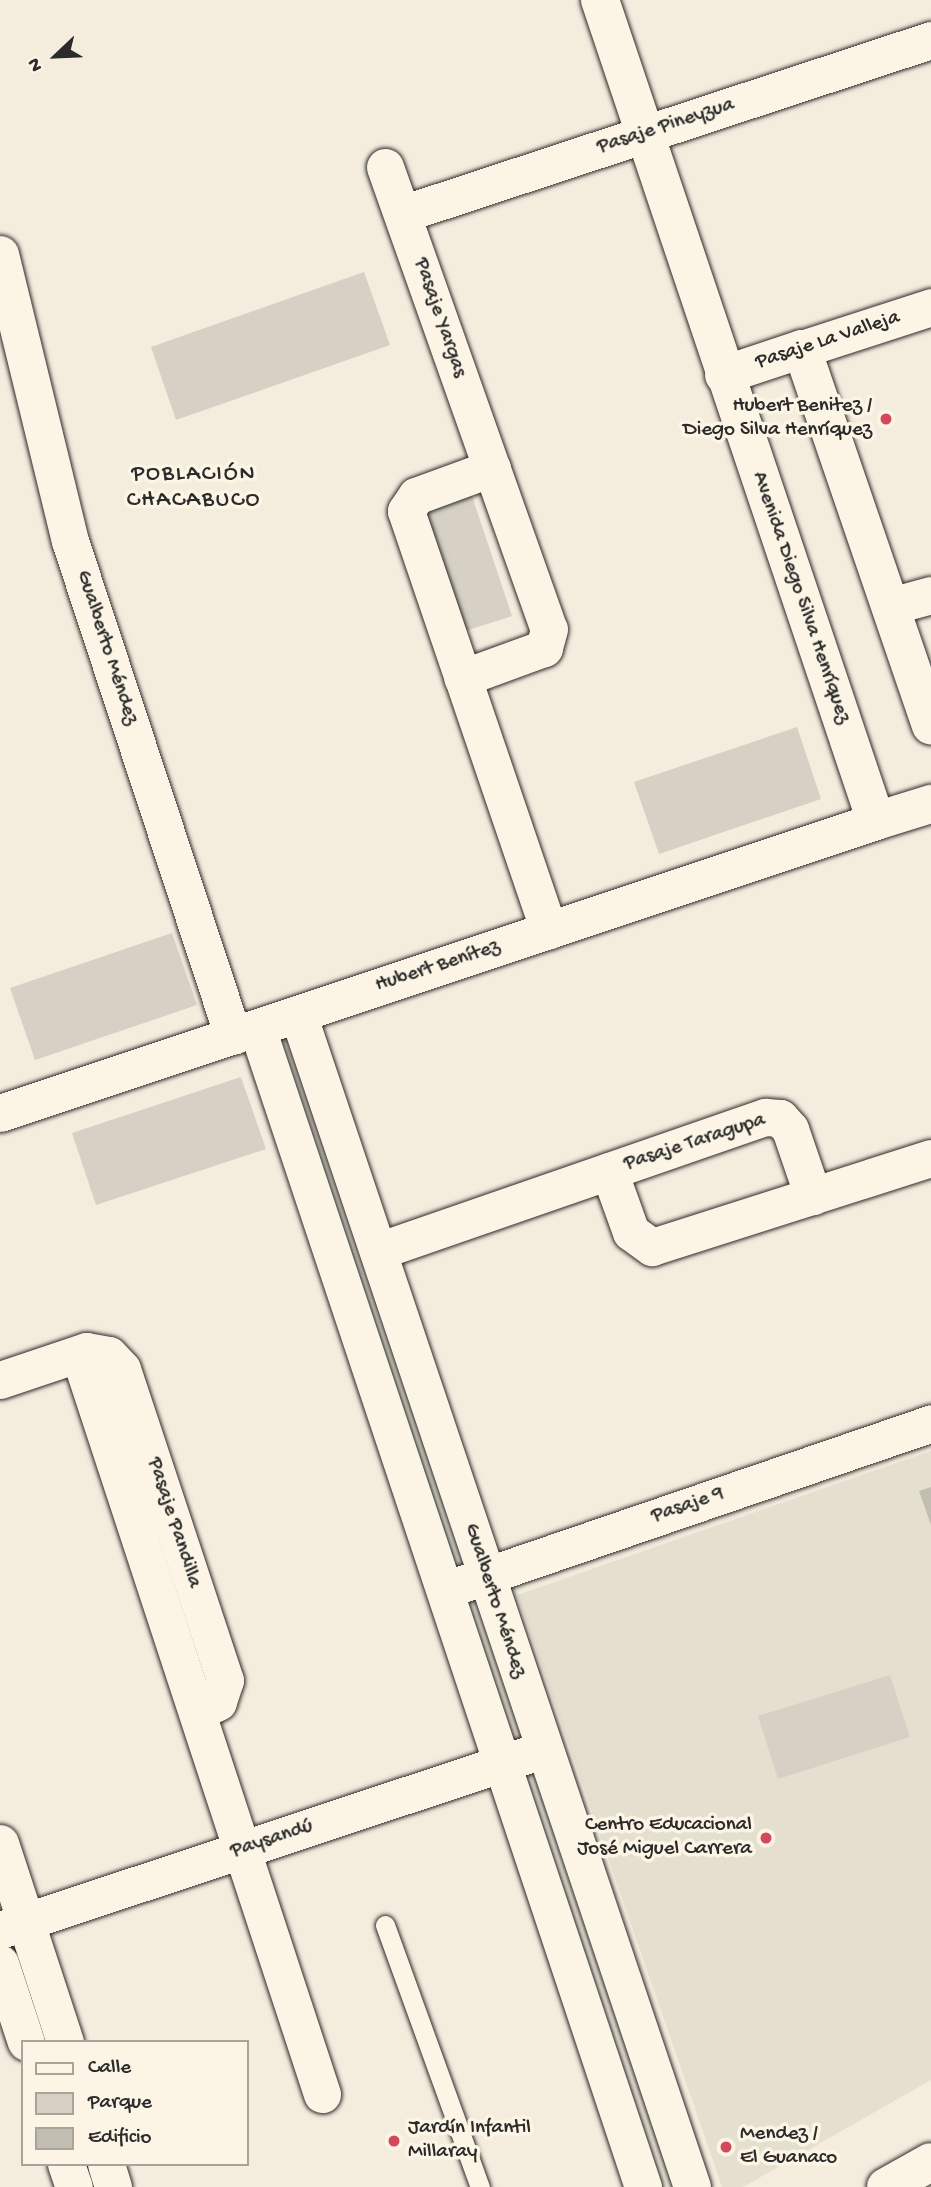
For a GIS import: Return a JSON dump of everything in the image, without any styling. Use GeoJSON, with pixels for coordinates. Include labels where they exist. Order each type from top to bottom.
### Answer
{"type":"FeatureCollection","features":[{"type":"Feature","properties":{"kind":"street","name":"Avenida Diego Silva Henríquez"},"geometry":{"type":"LineString","coordinates":[[600,0],[876,821]]}},
{"type":"Feature","properties":{"kind":"street","name":"Pasaje Pineyzua"},"geometry":{"type":"LineString","coordinates":[[402,214],[931,40]]}},
{"type":"Feature","properties":{"kind":"street","name":"Pasaje Yargas"},"geometry":{"type":"LineString","coordinates":[[385,167],[492,468],[549,641],[537,652],[462,678]]}},
{"type":"Feature","properties":{"kind":"street","name":"Gualberto Méndez"},"geometry":{"type":"LineString","coordinates":[[3,270],[70,541],[445,1590],[643,2187]]}},
{"type":"Feature","properties":{"kind":"street","name":"Pasaje La Valleja"},"geometry":{"type":"LineString","coordinates":[[724,375],[931,307]]}},
{"type":"Feature","properties":{"kind":"street"},"geometry":{"type":"LineString","coordinates":[[802,349],[931,726]]}},
{"type":"Feature","properties":{"kind":"street"},"geometry":{"type":"LineString","coordinates":[[492,468],[416,496],[406,511],[549,930]]}},
{"type":"Feature","properties":{"kind":"street"},"geometry":{"type":"LineString","coordinates":[[891,606],[931,595]]}},
{"type":"Feature","properties":{"kind":"street"},"geometry":{"type":"LineString","coordinates":[[876,821],[931,804]]}},
{"type":"Feature","properties":{"kind":"street","name":"Hubert Benítez"},"geometry":{"type":"LineString","coordinates":[[0,1113],[876,821]]}},
{"type":"Feature","properties":{"kind":"street","name":"Gualberto Méndez"},"geometry":{"type":"LineString","coordinates":[[298,1014],[692,2187]]}},
{"type":"Feature","properties":{"kind":"street","name":"Pasaje Taragupa"},"geometry":{"type":"LineString","coordinates":[[378,1251],[772,1116],[790,1129],[813,1196]]}},
{"type":"Feature","properties":{"kind":"street","name":"Pasaje Taragupa"},"geometry":{"type":"LineString","coordinates":[[609,1171],[631,1232],[652,1247],[931,1158]]}},
{"type":"Feature","properties":{"kind":"street","name":"Pasaje Pandilla"},"geometry":{"type":"LineString","coordinates":[[0,1380],[79,1354],[321,2094]]}},
{"type":"Feature","properties":{"kind":"street","name":"Pasaje 9"},"geometry":{"type":"LineString","coordinates":[[445,1590],[931,1423]]}},
{"type":"Feature","properties":{"kind":"street","name":"Paysandú"},"geometry":{"type":"LineString","coordinates":[[13,1926],[544,1749]]}},
{"type":"Feature","properties":{"kind":"street"},"geometry":{"type":"LineString","coordinates":[[0,1843],[13,1926],[64,2040]]}},
{"type":"Feature","properties":{"kind":"street"},"geometry":{"type":"LineString","coordinates":[[0,1963],[25,2040]]}},
{"type":"Feature","properties":{"kind":"street"},"geometry":{"type":"LineString","coordinates":[[886,2187],[931,2162]]}},
{"type":"Feature","properties":{"kind":"street"},"geometry":{"type":"LineString","coordinates":[[67,2166],[74,2187]]}},
{"type":"Feature","properties":{"kind":"street"},"geometry":{"type":"LineString","coordinates":[[107,2166],[113,2187]]}},
{"type":"Feature","properties":{"kind":"lane"},"geometry":{"type":"LineString","coordinates":[[385,1925],[480,2187]]}},
{"type":"Feature","properties":{"kind":"shaded area","name":"Centro Educacional José Miguel Carrera"},"geometry":{"type":"Polygon","coordinates":[[[931,1451],[931,2080],[743,2187],[722,2187],[517,1595],[931,1451]]]}},
{"type":"Feature","properties":{"kind":"green space"},"geometry":{"type":"Polygon","coordinates":[[[364,272],[390,345],[176,420],[151,347],[364,272]]]}},
{"type":"Feature","properties":{"kind":"green space"},"geometry":{"type":"Polygon","coordinates":[[[471,493],[512,616],[462,632],[421,510],[471,493]]]}},
{"type":"Feature","properties":{"kind":"green space"},"geometry":{"type":"Polygon","coordinates":[[[797,727],[821,799],[659,854],[634,782],[797,727]]]}},
{"type":"Feature","properties":{"kind":"green space"},"geometry":{"type":"Polygon","coordinates":[[[172,933],[197,1005],[35,1060],[10,988],[172,933]]]}},
{"type":"Feature","properties":{"kind":"green space"},"geometry":{"type":"Polygon","coordinates":[[[241,1077],[266,1149],[96,1205],[72,1133],[241,1077]]]}},
{"type":"Feature","properties":{"kind":"green space"},"geometry":{"type":"Polygon","coordinates":[[[890,1675],[910,1737],[778,1779],[758,1716],[890,1675]]]}},
{"type":"Feature","properties":{"kind":"building"},"geometry":{"type":"Polygon","coordinates":[[[931,1487],[931,1525],[919,1491],[931,1487]]]}},
{"type":"Feature","properties":{"kind":"place","name":"Hubert Benitez / Diego Silva Henríquez"},"geometry":{"type":"Point","coordinates":[886,419]}},
{"type":"Feature","properties":{"kind":"place","name":"Centro Educacional José Miguel Carrera"},"geometry":{"type":"Point","coordinates":[766,1838]}},
{"type":"Feature","properties":{"kind":"place","name":"Jardín Infantil Millaray"},"geometry":{"type":"Point","coordinates":[394,2141]}},
{"type":"Feature","properties":{"kind":"place","name":"Mendez / El Guanaco"},"geometry":{"type":"Point","coordinates":[726,2147]}},
{"type":"Feature","properties":{"kind":"district","name":"POBLACIÓN CHACABUCO"},"geometry":{"type":"Point","coordinates":[194,488]}}]}
